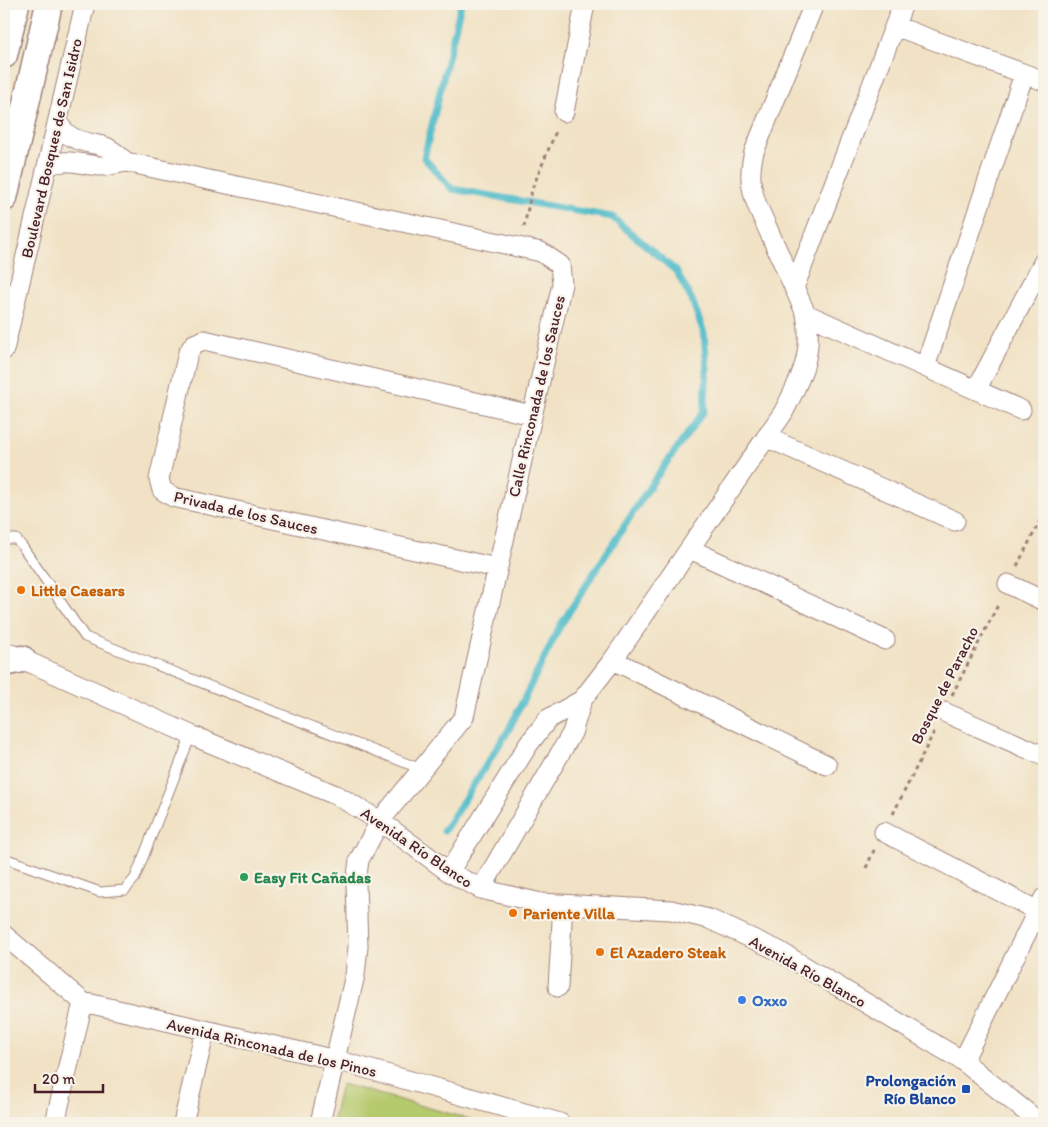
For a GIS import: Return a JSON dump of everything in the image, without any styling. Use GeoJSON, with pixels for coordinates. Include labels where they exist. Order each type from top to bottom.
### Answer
{"type":"FeatureCollection","features":[{"type":"Feature","properties":{"kind":"main road"},"geometry":{"type":"LineString","coordinates":[[4,55],[16,4]]}},
{"type":"Feature","properties":{"kind":"main road"},"geometry":{"type":"LineString","coordinates":[[4,198],[49,4]]}},
{"type":"Feature","properties":{"kind":"street","name":"Boulevard Bosques de San Isidro"},"geometry":{"type":"LineString","coordinates":[[4,350],[85,4]]}},
{"type":"Feature","properties":{"kind":"street"},"geometry":{"type":"LineString","coordinates":[[564,112],[585,4]]}},
{"type":"Feature","properties":{"kind":"street"},"geometry":{"type":"LineString","coordinates":[[481,889],[572,734],[582,700],[613,660],[783,413],[805,370],[810,333],[806,314],[757,205],[751,188],[750,171],[754,152],[814,4]]}},
{"type":"Feature","properties":{"kind":"street"},"geometry":{"type":"LineString","coordinates":[[794,288],[904,4]]}},
{"type":"Feature","properties":{"kind":"street"},"geometry":{"type":"LineString","coordinates":[[895,26],[1044,81]]}},
{"type":"Feature","properties":{"kind":"street"},"geometry":{"type":"LineString","coordinates":[[925,368],[1024,74]]}},
{"type":"Feature","properties":{"kind":"street","name":"Calle Rinconada de los Sauces"},"geometry":{"type":"LineString","coordinates":[[58,122],[62,131],[72,139],[108,148],[126,162]]}},
{"type":"Feature","properties":{"kind":"street","name":"Calle Rinconada de los Sauces"},"geometry":{"type":"LineString","coordinates":[[47,166],[57,162],[69,161],[104,166],[126,162],[541,252],[560,265],[562,284],[464,717],[380,821],[359,860],[356,883],[358,947],[356,966],[336,1060],[320,1123]]}},
{"type":"Feature","properties":{"kind":"street"},"geometry":{"type":"LineString","coordinates":[[976,390],[1044,261]]}},
{"type":"Feature","properties":{"kind":"street"},"geometry":{"type":"LineString","coordinates":[[806,314],[1021,410]]}},
{"type":"Feature","properties":{"kind":"street","name":"Privada de los Sauces"},"geometry":{"type":"LineString","coordinates":[[497,568],[173,497],[162,490],[159,478],[188,353],[194,344],[204,340],[532,415]]}},
{"type":"Feature","properties":{"kind":"street"},"geometry":{"type":"LineString","coordinates":[[766,437],[955,521]]}},
{"type":"Feature","properties":{"kind":"street"},"geometry":{"type":"LineString","coordinates":[[690,549],[885,640]]}},
{"type":"Feature","properties":{"kind":"street"},"geometry":{"type":"LineString","coordinates":[[1008,584],[1044,601]]}},
{"type":"Feature","properties":{"kind":"street","name":"Avenida Río Blanco"},"geometry":{"type":"LineString","coordinates":[[10,658],[338,796],[380,821],[449,872],[481,889],[541,903],[671,910],[709,919],[777,950],[963,1062],[1040,1123]]}},
{"type":"Feature","properties":{"kind":"street"},"geometry":{"type":"LineString","coordinates":[[613,660],[827,765]]}},
{"type":"Feature","properties":{"kind":"street"},"geometry":{"type":"LineString","coordinates":[[449,872],[528,745],[548,719],[582,700]]}},
{"type":"Feature","properties":{"kind":"street"},"geometry":{"type":"LineString","coordinates":[[944,712],[1044,756]]}},
{"type":"Feature","properties":{"kind":"street"},"geometry":{"type":"LineString","coordinates":[[884,832],[1041,904],[1037,933],[963,1062]]}},
{"type":"Feature","properties":{"kind":"street"},"geometry":{"type":"LineString","coordinates":[[558,987],[563,905]]}},
{"type":"Feature","properties":{"kind":"street","name":"Avenida Rinconada de los Pinos"},"geometry":{"type":"LineString","coordinates":[[4,935],[83,1002],[336,1060],[559,1123]]}},
{"type":"Feature","properties":{"kind":"street"},"geometry":{"type":"LineString","coordinates":[[55,1123],[83,1002]]}},
{"type":"Feature","properties":{"kind":"street"},"geometry":{"type":"LineString","coordinates":[[183,1123],[205,1030]]}},
{"type":"Feature","properties":{"kind":"lane"},"geometry":{"type":"LineString","coordinates":[[5,536],[16,539],[22,546],[84,637],[421,769]]}},
{"type":"Feature","properties":{"kind":"lane"},"geometry":{"type":"LineString","coordinates":[[4,858],[100,892],[125,890],[135,878],[191,735]]}},
{"type":"Feature","properties":{"kind":"path"},"geometry":{"type":"LineString","coordinates":[[528,210],[532,189],[564,112]]}},
{"type":"Feature","properties":{"kind":"path","name":"Bosque de Paracho"},"geometry":{"type":"LineString","coordinates":[[866,868],[1044,513]]}},
{"type":"Feature","properties":{"kind":"green space"},"geometry":{"type":"Polygon","coordinates":[[[342,1084],[484,1123],[332,1123],[342,1084]]]}},
{"type":"Feature","properties":{"kind":"waterway"},"geometry":{"type":"LineString","coordinates":[[444,831],[508,731],[560,626],[652,483],[704,411],[707,370],[704,333],[692,300],[676,271],[612,217],[452,189],[424,158],[461,4]]}},
{"type":"Feature","properties":{"kind":"place","name":"Little Caesars"},"geometry":{"type":"Point","coordinates":[21,590]}},
{"type":"Feature","properties":{"kind":"place","name":"Easy Fit Cañadas"},"geometry":{"type":"Point","coordinates":[244,877]}},
{"type":"Feature","properties":{"kind":"place","name":"Pariente Villa"},"geometry":{"type":"Point","coordinates":[513,913]}},
{"type":"Feature","properties":{"kind":"place","name":"El Azadero Steak"},"geometry":{"type":"Point","coordinates":[600,952]}},
{"type":"Feature","properties":{"kind":"place","name":"Oxxo"},"geometry":{"type":"Point","coordinates":[742,1000]}},
{"type":"Feature","properties":{"kind":"place","name":"Prolongación Río Blanco"},"geometry":{"type":"Point","coordinates":[966,1089]}}]}
